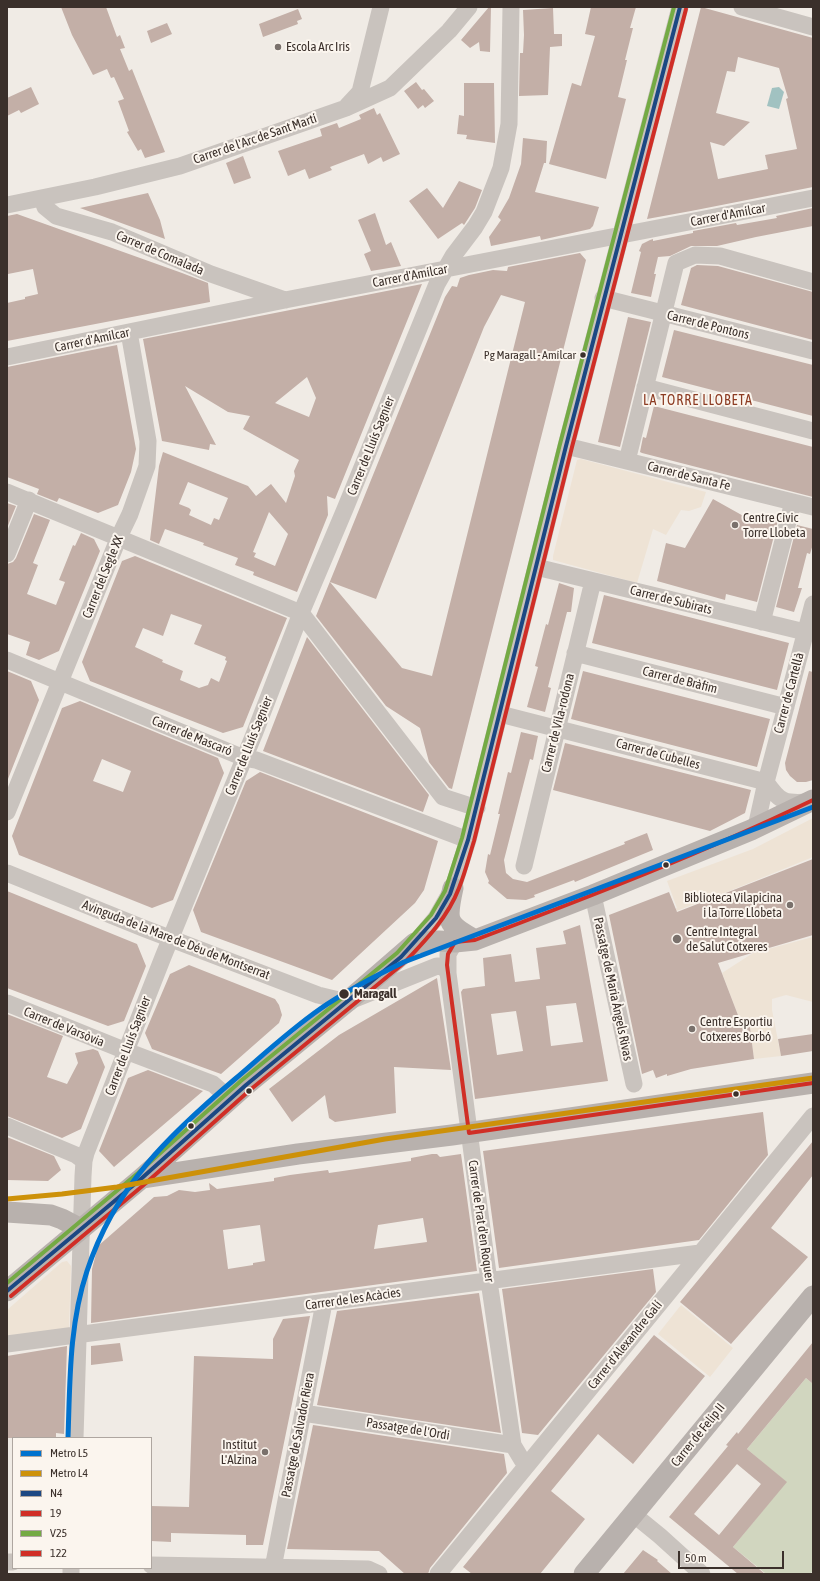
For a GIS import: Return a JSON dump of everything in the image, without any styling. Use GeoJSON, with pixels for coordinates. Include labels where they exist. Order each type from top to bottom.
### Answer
{"type":"FeatureCollection","features":[{"type":"Feature","properties":{"kind":"main road"},"geometry":{"type":"LineString","coordinates":[[7,1292],[142,1178],[230,1099],[347,1002],[415,943],[465,941],[593,895],[756,828],[811,801]]}},
{"type":"Feature","properties":{"kind":"main road"},"geometry":{"type":"LineString","coordinates":[[453,888],[448,909],[449,919],[465,941]]}},
{"type":"Feature","properties":{"kind":"main road"},"geometry":{"type":"LineString","coordinates":[[142,1178],[298,1154],[469,1133],[813,1084]]}},
{"type":"Feature","properties":{"kind":"main road"},"geometry":{"type":"LineString","coordinates":[[7,1212],[51,1215],[81,1229]]}},
{"type":"Feature","properties":{"kind":"main road","name":"Carrer de Felip II"},"geometry":{"type":"LineString","coordinates":[[584,1574],[813,1296]]}},
{"type":"Feature","properties":{"kind":"street"},"geometry":{"type":"LineString","coordinates":[[346,108],[360,92],[382,7]]}},
{"type":"Feature","properties":{"kind":"street","name":"Carrer de l'Arc de Sant Martí"},"geometry":{"type":"LineString","coordinates":[[7,205],[95,187],[180,166],[346,108],[390,88],[449,31],[468,7]]}},
{"type":"Feature","properties":{"kind":"street","name":"Carrer de Lluís Sagnier"},"geometry":{"type":"LineString","coordinates":[[75,1437],[84,1161],[170,939],[301,613],[436,284],[484,212],[500,168],[509,124],[511,7]]}},
{"type":"Feature","properties":{"kind":"street"},"geometry":{"type":"LineString","coordinates":[[415,943],[436,918],[453,888],[468,840],[603,298],[680,7]]}},
{"type":"Feature","properties":{"kind":"street"},"geometry":{"type":"LineString","coordinates":[[742,7],[813,27]]}},
{"type":"Feature","properties":{"kind":"street","name":"Carrer de Comalada"},"geometry":{"type":"LineString","coordinates":[[42,198],[44,207],[56,216],[112,232],[211,274],[285,300]]}},
{"type":"Feature","properties":{"kind":"street","name":"Carrer d'Amílcar"},"geometry":{"type":"LineString","coordinates":[[7,357],[285,300],[619,237],[813,198]]}},
{"type":"Feature","properties":{"kind":"street"},"geometry":{"type":"LineString","coordinates":[[627,461],[676,263],[695,255],[720,256],[813,282]]}},
{"type":"Feature","properties":{"kind":"street","name":"Carrer de Pontons"},"geometry":{"type":"LineString","coordinates":[[603,298],[813,351]]}},
{"type":"Feature","properties":{"kind":"street","name":"Carrer del Segle XX"},"geometry":{"type":"LineString","coordinates":[[7,812],[119,537],[130,514],[147,466],[148,441],[129,332]]}},
{"type":"Feature","properties":{"kind":"street"},"geometry":{"type":"LineString","coordinates":[[645,387],[813,431]]}},
{"type":"Feature","properties":{"kind":"street","name":"Carrer de Santa Fe"},"geometry":{"type":"LineString","coordinates":[[566,446],[813,507]]}},
{"type":"Feature","properties":{"kind":"street"},"geometry":{"type":"LineString","coordinates":[[7,492],[301,613],[443,797],[477,808]]}},
{"type":"Feature","properties":{"kind":"street"},"geometry":{"type":"LineString","coordinates":[[7,554],[29,500]]}},
{"type":"Feature","properties":{"kind":"street"},"geometry":{"type":"LineString","coordinates":[[762,622],[792,502]]}},
{"type":"Feature","properties":{"kind":"street","name":"Carrer de Subirats"},"geometry":{"type":"LineString","coordinates":[[536,567],[806,632]]}},
{"type":"Feature","properties":{"kind":"street","name":"Carrer de Vila-rodona"},"geometry":{"type":"LineString","coordinates":[[524,866],[592,581]]}},
{"type":"Feature","properties":{"kind":"street","name":"Carrer de Cartellà"},"geometry":{"type":"LineString","coordinates":[[756,828],[766,782],[813,604]]}},
{"type":"Feature","properties":{"kind":"street","name":"Carrer de Bràfim"},"geometry":{"type":"LineString","coordinates":[[575,653],[786,707]]}},
{"type":"Feature","properties":{"kind":"street","name":"Carrer de Mascaró"},"geometry":{"type":"LineString","coordinates":[[7,660],[244,758],[256,760],[468,840]]}},
{"type":"Feature","properties":{"kind":"street","name":"Carrer de Cubelles"},"geometry":{"type":"LineString","coordinates":[[500,714],[766,782]]}},
{"type":"Feature","properties":{"kind":"street"},"geometry":{"type":"LineString","coordinates":[[766,782],[777,797],[787,802],[811,801]]}},
{"type":"Feature","properties":{"kind":"street","name":"Avinguda de la Mare de Déu de Montserrat"},"geometry":{"type":"LineString","coordinates":[[7,873],[170,939],[318,995],[347,1002]]}},
{"type":"Feature","properties":{"kind":"street","name":"Passatge de Maria Àngels Rivas"},"geometry":{"type":"LineString","coordinates":[[593,895],[634,1084]]}},
{"type":"Feature","properties":{"kind":"street","name":"Carrer de Prat d'en Roquer"},"geometry":{"type":"LineString","coordinates":[[465,941],[448,954],[448,973],[469,1133],[495,1280],[513,1445],[522,1460],[527,1463]]}},
{"type":"Feature","properties":{"kind":"street"},"geometry":{"type":"LineString","coordinates":[[347,1002],[437,966],[444,967],[448,973]]}},
{"type":"Feature","properties":{"kind":"street","name":"Carrer de Varsòvia"},"geometry":{"type":"LineString","coordinates":[[7,1003],[126,1052],[213,1084],[230,1099]]}},
{"type":"Feature","properties":{"kind":"street","name":"Carrer d'Alexandre Galí"},"geometry":{"type":"LineString","coordinates":[[443,1572],[527,1463],[813,1116]]}},
{"type":"Feature","properties":{"kind":"street"},"geometry":{"type":"LineString","coordinates":[[7,1126],[76,1155],[84,1161]]}},
{"type":"Feature","properties":{"kind":"street","name":"Carrer de les Acàcies"},"geometry":{"type":"LineString","coordinates":[[7,1344],[700,1253]]}},
{"type":"Feature","properties":{"kind":"street","name":"Passatge de Salvador Riera"},"geometry":{"type":"LineString","coordinates":[[272,1568],[324,1303]]}},
{"type":"Feature","properties":{"kind":"street","name":"Passatge de l'Ordi"},"geometry":{"type":"LineString","coordinates":[[302,1413],[513,1445]]}},
{"type":"Feature","properties":{"kind":"street"},"geometry":{"type":"LineString","coordinates":[[633,1514],[702,1574]]}},
{"type":"Feature","properties":{"kind":"street"},"geometry":{"type":"LineString","coordinates":[[152,1565],[368,1569],[379,1574]]}},
{"type":"Feature","properties":{"kind":"green space"},"geometry":{"type":"Polygon","coordinates":[[[806,1378],[813,1384],[813,1571],[810,1574],[766,1574],[733,1547],[786,1482],[747,1449],[806,1378]]]}},
{"type":"Feature","properties":{"kind":"shaded area"},"geometry":{"type":"Polygon","coordinates":[[[581,459],[706,492],[701,507],[689,511],[681,510],[666,535],[653,529],[637,583],[553,560],[577,460],[581,459]]]}},
{"type":"Feature","properties":{"kind":"shaded area"},"geometry":{"type":"Polygon","coordinates":[[[813,818],[813,857],[671,913],[671,911],[677,908],[667,881],[753,849],[813,818]]]}},
{"type":"Feature","properties":{"kind":"shaded area"},"geometry":{"type":"Polygon","coordinates":[[[813,937],[813,1002],[786,995],[772,999],[772,1010],[781,1056],[754,1059],[749,1020],[741,1023],[722,973],[753,953],[813,937]]]}},
{"type":"Feature","properties":{"kind":"shaded area"},"geometry":{"type":"Polygon","coordinates":[[[67,1261],[71,1266],[69,1328],[7,1340],[7,1310],[62,1262],[67,1261]]]}},
{"type":"Feature","properties":{"kind":"shaded area"},"geometry":{"type":"Polygon","coordinates":[[[681,1305],[733,1348],[710,1377],[658,1334],[681,1305]]]}},
{"type":"Feature","properties":{"kind":"water"},"geometry":{"type":"Polygon","coordinates":[[[779,87],[784,92],[779,109],[767,106],[772,88],[779,87]]]}},
{"type":"Feature","properties":{"kind":"building"},"geometry":{"type":"Polygon","coordinates":[[[61,7],[106,7],[117,37],[120,35],[125,48],[120,49],[129,71],[132,69],[165,152],[145,158],[141,149],[138,151],[127,132],[129,131],[118,101],[124,99],[114,77],[111,78],[107,69],[93,75],[72,35],[61,7]]]}},
{"type":"Feature","properties":{"kind":"building"},"geometry":{"type":"Polygon","coordinates":[[[489,7],[491,7],[490,52],[480,51],[479,42],[470,48],[461,40],[489,7]]]}},
{"type":"Feature","properties":{"kind":"building"},"geometry":{"type":"Polygon","coordinates":[[[591,7],[636,7],[630,28],[633,28],[618,97],[626,99],[606,179],[549,164],[572,83],[581,86],[595,36],[585,34],[591,7]]]}},
{"type":"Feature","properties":{"kind":"building"},"geometry":{"type":"Polygon","coordinates":[[[701,7],[813,38],[813,187],[647,219],[701,7]],[[738,57],[735,72],[727,71],[716,113],[750,122],[724,146],[710,142],[718,179],[768,169],[765,155],[797,149],[786,99],[788,98],[779,68],[738,57]]]}},
{"type":"Feature","properties":{"kind":"building"},"geometry":{"type":"Polygon","coordinates":[[[553,8],[554,34],[562,34],[562,46],[550,47],[548,95],[519,96],[520,53],[523,53],[524,35],[523,10],[553,8]]]}},
{"type":"Feature","properties":{"kind":"building"},"geometry":{"type":"Polygon","coordinates":[[[298,9],[302,19],[297,21],[298,24],[263,37],[259,24],[298,9]]]}},
{"type":"Feature","properties":{"kind":"building"},"geometry":{"type":"Polygon","coordinates":[[[167,23],[172,34],[151,43],[147,31],[167,23]]]}},
{"type":"Feature","properties":{"kind":"building"},"geometry":{"type":"Polygon","coordinates":[[[416,82],[434,101],[425,108],[423,105],[418,109],[404,91],[416,82]]]}},
{"type":"Feature","properties":{"kind":"building"},"geometry":{"type":"Polygon","coordinates":[[[464,83],[494,83],[495,143],[466,139],[467,135],[457,134],[459,115],[464,116],[464,83]]]}},
{"type":"Feature","properties":{"kind":"building"},"geometry":{"type":"Polygon","coordinates":[[[31,87],[39,104],[21,113],[19,110],[7,116],[7,98],[31,87]]]}},
{"type":"Feature","properties":{"kind":"building"},"geometry":{"type":"Polygon","coordinates":[[[374,108],[377,115],[380,113],[400,154],[383,162],[381,157],[368,164],[364,154],[330,167],[332,170],[309,179],[305,169],[288,176],[278,151],[322,136],[320,129],[337,123],[339,128],[361,119],[359,115],[374,108]]]}},
{"type":"Feature","properties":{"kind":"building"},"geometry":{"type":"Polygon","coordinates":[[[523,138],[547,141],[546,163],[544,163],[535,192],[599,207],[593,226],[590,229],[541,240],[540,236],[491,246],[489,237],[501,220],[498,217],[509,198],[521,164],[523,138]]]}},
{"type":"Feature","properties":{"kind":"building"},"geometry":{"type":"Polygon","coordinates":[[[243,156],[251,178],[234,184],[226,163],[243,156]]]}},
{"type":"Feature","properties":{"kind":"building"},"geometry":{"type":"Polygon","coordinates":[[[459,181],[482,190],[475,208],[464,225],[462,223],[438,239],[409,201],[427,188],[443,208],[459,181]]]}},
{"type":"Feature","properties":{"kind":"building"},"geometry":{"type":"Polygon","coordinates":[[[148,193],[160,220],[165,239],[80,208],[148,193]]]}},
{"type":"Feature","properties":{"kind":"building"},"geometry":{"type":"Polygon","coordinates":[[[813,208],[813,226],[717,246],[691,246],[670,256],[658,257],[651,297],[631,293],[641,252],[639,251],[642,244],[650,240],[653,239],[653,241],[693,233],[693,231],[736,223],[737,225],[777,218],[776,216],[813,208]]]}},
{"type":"Feature","properties":{"kind":"building"},"geometry":{"type":"Polygon","coordinates":[[[375,213],[386,245],[391,242],[401,266],[371,271],[364,254],[371,251],[358,220],[375,213]]]}},
{"type":"Feature","properties":{"kind":"building"},"geometry":{"type":"Polygon","coordinates":[[[17,214],[208,283],[210,302],[7,341],[7,303],[38,294],[33,269],[8,274],[7,271],[7,216],[17,214]]]}},
{"type":"Feature","properties":{"kind":"building"},"geometry":{"type":"Polygon","coordinates":[[[580,253],[586,260],[452,789],[449,788],[429,762],[420,728],[386,706],[316,616],[445,297],[452,286],[457,287],[460,278],[493,270],[507,271],[508,267],[580,253]],[[501,295],[484,327],[376,599],[330,582],[402,668],[432,676],[525,302],[501,295]]]}},
{"type":"Feature","properties":{"kind":"building"},"geometry":{"type":"Polygon","coordinates":[[[697,265],[718,266],[813,292],[813,340],[681,305],[691,268],[697,265]]]}},
{"type":"Feature","properties":{"kind":"building"},"geometry":{"type":"Polygon","coordinates":[[[422,284],[335,499],[327,496],[328,515],[297,592],[253,575],[254,572],[235,565],[238,558],[203,545],[204,543],[165,529],[159,544],[150,540],[159,466],[163,452],[248,486],[256,496],[271,484],[286,503],[295,476],[294,471],[299,460],[243,429],[250,416],[228,412],[185,386],[216,445],[210,444],[209,450],[162,441],[143,339],[422,284]],[[307,377],[275,403],[309,417],[316,398],[307,377]],[[188,482],[179,504],[191,510],[189,515],[211,525],[214,518],[219,520],[228,498],[188,482]],[[269,512],[253,552],[256,553],[254,557],[275,566],[288,534],[269,512]]]}},
{"type":"Feature","properties":{"kind":"building"},"geometry":{"type":"Polygon","coordinates":[[[628,317],[651,322],[620,447],[598,442],[628,317]]]}},
{"type":"Feature","properties":{"kind":"building"},"geometry":{"type":"Polygon","coordinates":[[[674,330],[813,365],[813,416],[662,377],[674,330]]]}},
{"type":"Feature","properties":{"kind":"building"},"geometry":{"type":"Polygon","coordinates":[[[117,345],[136,449],[131,472],[118,505],[98,513],[59,498],[57,502],[37,494],[39,489],[7,477],[7,367],[117,345]]]}},
{"type":"Feature","properties":{"kind":"building"},"geometry":{"type":"Polygon","coordinates":[[[654,406],[813,447],[813,497],[640,452],[643,437],[646,438],[654,406]]]}},
{"type":"Feature","properties":{"kind":"building"},"geometry":{"type":"Polygon","coordinates":[[[713,499],[747,518],[751,513],[778,520],[757,602],[726,594],[725,600],[657,581],[666,543],[685,548],[713,499]]]}},
{"type":"Feature","properties":{"kind":"building"},"geometry":{"type":"Polygon","coordinates":[[[7,503],[16,506],[7,528],[7,503]]]}},
{"type":"Feature","properties":{"kind":"building"},"geometry":{"type":"Polygon","coordinates":[[[34,514],[50,520],[33,563],[38,565],[27,594],[56,605],[65,582],[59,580],[73,545],[75,546],[81,533],[94,539],[100,551],[59,651],[39,660],[26,655],[30,642],[7,634],[7,564],[13,562],[16,558],[34,514]]]}},
{"type":"Feature","properties":{"kind":"building"},"geometry":{"type":"Polygon","coordinates":[[[797,525],[813,529],[813,544],[810,554],[807,553],[798,588],[802,588],[794,612],[776,607],[797,525]]]}},
{"type":"Feature","properties":{"kind":"building"},"geometry":{"type":"Polygon","coordinates":[[[135,556],[287,618],[243,727],[223,733],[90,681],[82,662],[122,561],[135,556]],[[171,614],[163,636],[143,628],[135,647],[163,660],[162,662],[183,671],[180,680],[199,688],[208,685],[211,678],[219,682],[227,661],[225,660],[226,657],[194,644],[202,625],[171,614]]]}},
{"type":"Feature","properties":{"kind":"building"},"geometry":{"type":"Polygon","coordinates":[[[559,583],[574,588],[571,612],[567,612],[548,687],[551,688],[545,712],[527,707],[538,667],[535,666],[559,583]]]}},
{"type":"Feature","properties":{"kind":"building"},"geometry":{"type":"Polygon","coordinates":[[[604,595],[789,643],[777,690],[592,643],[604,595]]]}},
{"type":"Feature","properties":{"kind":"building"},"geometry":{"type":"Polygon","coordinates":[[[307,637],[429,795],[423,812],[263,751],[307,637]]]}},
{"type":"Feature","properties":{"kind":"building"},"geometry":{"type":"Polygon","coordinates":[[[7,671],[31,681],[39,700],[8,779],[7,671]]]}},
{"type":"Feature","properties":{"kind":"building"},"geometry":{"type":"Polygon","coordinates":[[[583,671],[770,719],[757,767],[571,719],[583,671]]]}},
{"type":"Feature","properties":{"kind":"building"},"geometry":{"type":"Polygon","coordinates":[[[809,671],[813,672],[813,780],[797,782],[786,770],[785,763],[809,671]]]}},
{"type":"Feature","properties":{"kind":"building"},"geometry":{"type":"Polygon","coordinates":[[[80,701],[218,758],[224,773],[173,900],[152,908],[19,855],[12,836],[62,708],[80,701]],[[102,759],[93,781],[123,792],[131,771],[102,759]]]}},
{"type":"Feature","properties":{"kind":"building"},"geometry":{"type":"Polygon","coordinates":[[[521,732],[538,736],[533,760],[530,759],[504,860],[506,873],[513,879],[527,882],[625,844],[624,842],[647,833],[653,850],[575,882],[574,880],[534,895],[535,897],[526,900],[507,899],[488,883],[489,881],[485,872],[488,854],[490,855],[508,772],[511,773],[521,732]]]}},
{"type":"Feature","properties":{"kind":"building"},"geometry":{"type":"Polygon","coordinates":[[[565,743],[751,790],[745,813],[710,831],[553,790],[565,743]]]}},
{"type":"Feature","properties":{"kind":"building"},"geometry":{"type":"Polygon","coordinates":[[[260,772],[438,841],[424,890],[415,903],[332,980],[201,932],[193,910],[246,781],[260,772]]]}},
{"type":"Feature","properties":{"kind":"building"},"geometry":{"type":"Polygon","coordinates":[[[813,859],[813,935],[718,963],[741,1023],[749,1020],[754,1059],[691,1069],[656,1078],[653,1070],[642,1074],[609,915],[669,892],[677,912],[813,859]]]}},
{"type":"Feature","properties":{"kind":"building"},"geometry":{"type":"Polygon","coordinates":[[[7,891],[137,944],[146,966],[124,1021],[108,1026],[7,988],[7,891]]]}},
{"type":"Feature","properties":{"kind":"building"},"geometry":{"type":"Polygon","coordinates":[[[580,925],[608,1081],[475,1099],[461,992],[463,989],[485,986],[483,958],[511,954],[515,982],[540,979],[536,948],[566,944],[563,931],[580,925]],[[576,1003],[546,1006],[551,1046],[583,1042],[576,1003]],[[516,1011],[491,1014],[497,1055],[523,1051],[516,1011]]]}},
{"type":"Feature","properties":{"kind":"building"},"geometry":{"type":"Polygon","coordinates":[[[189,965],[275,999],[279,1005],[282,1015],[279,1023],[221,1074],[152,1049],[145,1033],[170,974],[189,965]]]}},
{"type":"Feature","properties":{"kind":"building"},"geometry":{"type":"Polygon","coordinates":[[[437,978],[451,1070],[394,1067],[396,1113],[335,1122],[329,1118],[325,1095],[292,1122],[269,1089],[339,1035],[437,978]]]}},
{"type":"Feature","properties":{"kind":"building"},"geometry":{"type":"Polygon","coordinates":[[[7,1014],[63,1036],[47,1077],[67,1084],[78,1063],[75,1053],[93,1049],[98,1051],[105,1067],[81,1129],[62,1138],[7,1116],[7,1014]]]}},
{"type":"Feature","properties":{"kind":"building"},"geometry":{"type":"Polygon","coordinates":[[[813,1034],[813,1051],[781,1056],[778,1039],[813,1034]]]}},
{"type":"Feature","properties":{"kind":"building"},"geometry":{"type":"Polygon","coordinates":[[[148,1070],[203,1091],[114,1167],[99,1151],[128,1078],[148,1070]]]}},
{"type":"Feature","properties":{"kind":"building"},"geometry":{"type":"Polygon","coordinates":[[[763,1112],[768,1155],[699,1240],[499,1268],[483,1151],[763,1112]]]}},
{"type":"Feature","properties":{"kind":"building"},"geometry":{"type":"Polygon","coordinates":[[[7,1137],[54,1156],[61,1170],[48,1181],[7,1180],[7,1137]]]}},
{"type":"Feature","properties":{"kind":"building"},"geometry":{"type":"Polygon","coordinates":[[[813,1141],[813,1175],[771,1228],[808,1257],[731,1344],[680,1302],[813,1141]]]}},
{"type":"Feature","properties":{"kind":"building"},"geometry":{"type":"Polygon","coordinates":[[[432,1154],[437,1154],[440,1157],[461,1154],[477,1271],[91,1323],[92,1269],[98,1246],[154,1197],[167,1196],[179,1190],[195,1192],[210,1190],[209,1183],[217,1189],[274,1181],[274,1178],[290,1175],[328,1170],[329,1173],[411,1161],[411,1158],[432,1154]],[[423,1218],[378,1225],[374,1249],[427,1242],[423,1218]],[[260,1225],[223,1230],[228,1269],[253,1265],[253,1263],[265,1261],[260,1225]]]}},
{"type":"Feature","properties":{"kind":"building"},"geometry":{"type":"Polygon","coordinates":[[[653,1269],[656,1292],[538,1435],[522,1433],[502,1289],[653,1269]]]}},
{"type":"Feature","properties":{"kind":"building"},"geometry":{"type":"Polygon","coordinates":[[[479,1293],[501,1433],[317,1405],[337,1311],[479,1293]]]}},
{"type":"Feature","properties":{"kind":"building"},"geometry":{"type":"Polygon","coordinates":[[[310,1316],[263,1545],[246,1545],[246,1535],[171,1533],[171,1542],[152,1541],[152,1506],[189,1507],[194,1356],[273,1359],[273,1339],[283,1319],[310,1316]]]}},
{"type":"Feature","properties":{"kind":"building"},"geometry":{"type":"Polygon","coordinates":[[[654,1335],[705,1376],[633,1464],[598,1434],[551,1491],[585,1519],[540,1574],[472,1574],[463,1567],[654,1335]]]}},
{"type":"Feature","properties":{"kind":"building"},"geometry":{"type":"Polygon","coordinates":[[[813,1342],[813,1384],[806,1378],[747,1449],[787,1482],[733,1547],[765,1574],[738,1574],[669,1517],[728,1446],[726,1445],[737,1432],[738,1434],[813,1342]],[[737,1464],[694,1514],[719,1535],[761,1484],[737,1464]]]}},
{"type":"Feature","properties":{"kind":"building"},"geometry":{"type":"Polygon","coordinates":[[[120,1343],[123,1361],[91,1365],[91,1346],[120,1343]]]}},
{"type":"Feature","properties":{"kind":"building"},"geometry":{"type":"Polygon","coordinates":[[[67,1346],[64,1434],[56,1433],[56,1437],[7,1438],[7,1356],[67,1346]]]}},
{"type":"Feature","properties":{"kind":"building"},"geometry":{"type":"Polygon","coordinates":[[[313,1425],[504,1454],[507,1473],[430,1568],[428,1574],[405,1574],[379,1551],[287,1549],[313,1425]]]}},
{"type":"Feature","properties":{"kind":"building"},"geometry":{"type":"Polygon","coordinates":[[[643,1550],[658,1560],[657,1561],[672,1574],[623,1574],[643,1550]]]}},
{"type":"Feature","properties":{"kind":"metro line","name":"L5"},"geometry":{"type":"LineString","coordinates":[[68,1437],[70,1375],[74,1333],[81,1291],[99,1241],[113,1213],[147,1164],[167,1142],[211,1100],[277,1043],[330,1002],[404,962],[813,807]]}},
{"type":"Feature","properties":{"kind":"metro line","name":"L4"},"geometry":{"type":"LineString","coordinates":[[7,1199],[117,1187],[385,1139],[813,1078]]}},
{"type":"Feature","properties":{"kind":"transit line","name":"V25"},"geometry":{"type":"LineString","coordinates":[[7,1283],[138,1173],[242,1080],[397,953],[431,915],[445,891],[462,838],[560,444],[674,7]]}},
{"type":"Feature","properties":{"kind":"transit line","name":"N4"},"geometry":{"type":"LineString","coordinates":[[7,1291],[142,1178],[246,1085],[401,957],[436,918],[450,894],[468,840],[566,446],[680,7]]}},
{"type":"Feature","properties":{"kind":"transit line","name":"19"},"geometry":{"type":"LineString","coordinates":[[11,1296],[146,1183],[250,1090],[405,962],[436,928],[449,909],[459,888],[474,841],[572,447],[686,9]]}},
{"type":"Feature","properties":{"kind":"transit line","name":"122"},"geometry":{"type":"LineString","coordinates":[[813,800],[730,838],[603,891],[475,940],[455,942],[448,954],[447,965],[469,1133],[813,1083]]}},
{"type":"Feature","properties":{"kind":"place","name":"Escola Arc Iris"},"geometry":{"type":"Point","coordinates":[278,47]}},
{"type":"Feature","properties":{"kind":"place","name":"Pg Maragall - Amílcar"},"geometry":{"type":"Point","coordinates":[583,355]}},
{"type":"Feature","properties":{"kind":"place","name":"Centre Cívic Torre Llobeta"},"geometry":{"type":"Point","coordinates":[735,525]}},
{"type":"Feature","properties":{"kind":"place","name":"Biblioteca Vilapicina i la Torre Llobeta"},"geometry":{"type":"Point","coordinates":[790,905]}},
{"type":"Feature","properties":{"kind":"place","name":"Centre Integral de Salut Cotxeres"},"geometry":{"type":"Point","coordinates":[677,939]}},
{"type":"Feature","properties":{"kind":"place","name":"Maragall"},"geometry":{"type":"Point","coordinates":[344,994]}},
{"type":"Feature","properties":{"kind":"place","name":"Centre Esportiu Cotxeres Borbó"},"geometry":{"type":"Point","coordinates":[692,1029]}},
{"type":"Feature","properties":{"kind":"place","name":"Institut L'Alzina"},"geometry":{"type":"Point","coordinates":[265,1452]}},
{"type":"Feature","properties":{"kind":"district","name":"LA TORRE LLOBETA"},"geometry":{"type":"Point","coordinates":[698,401]}}]}
